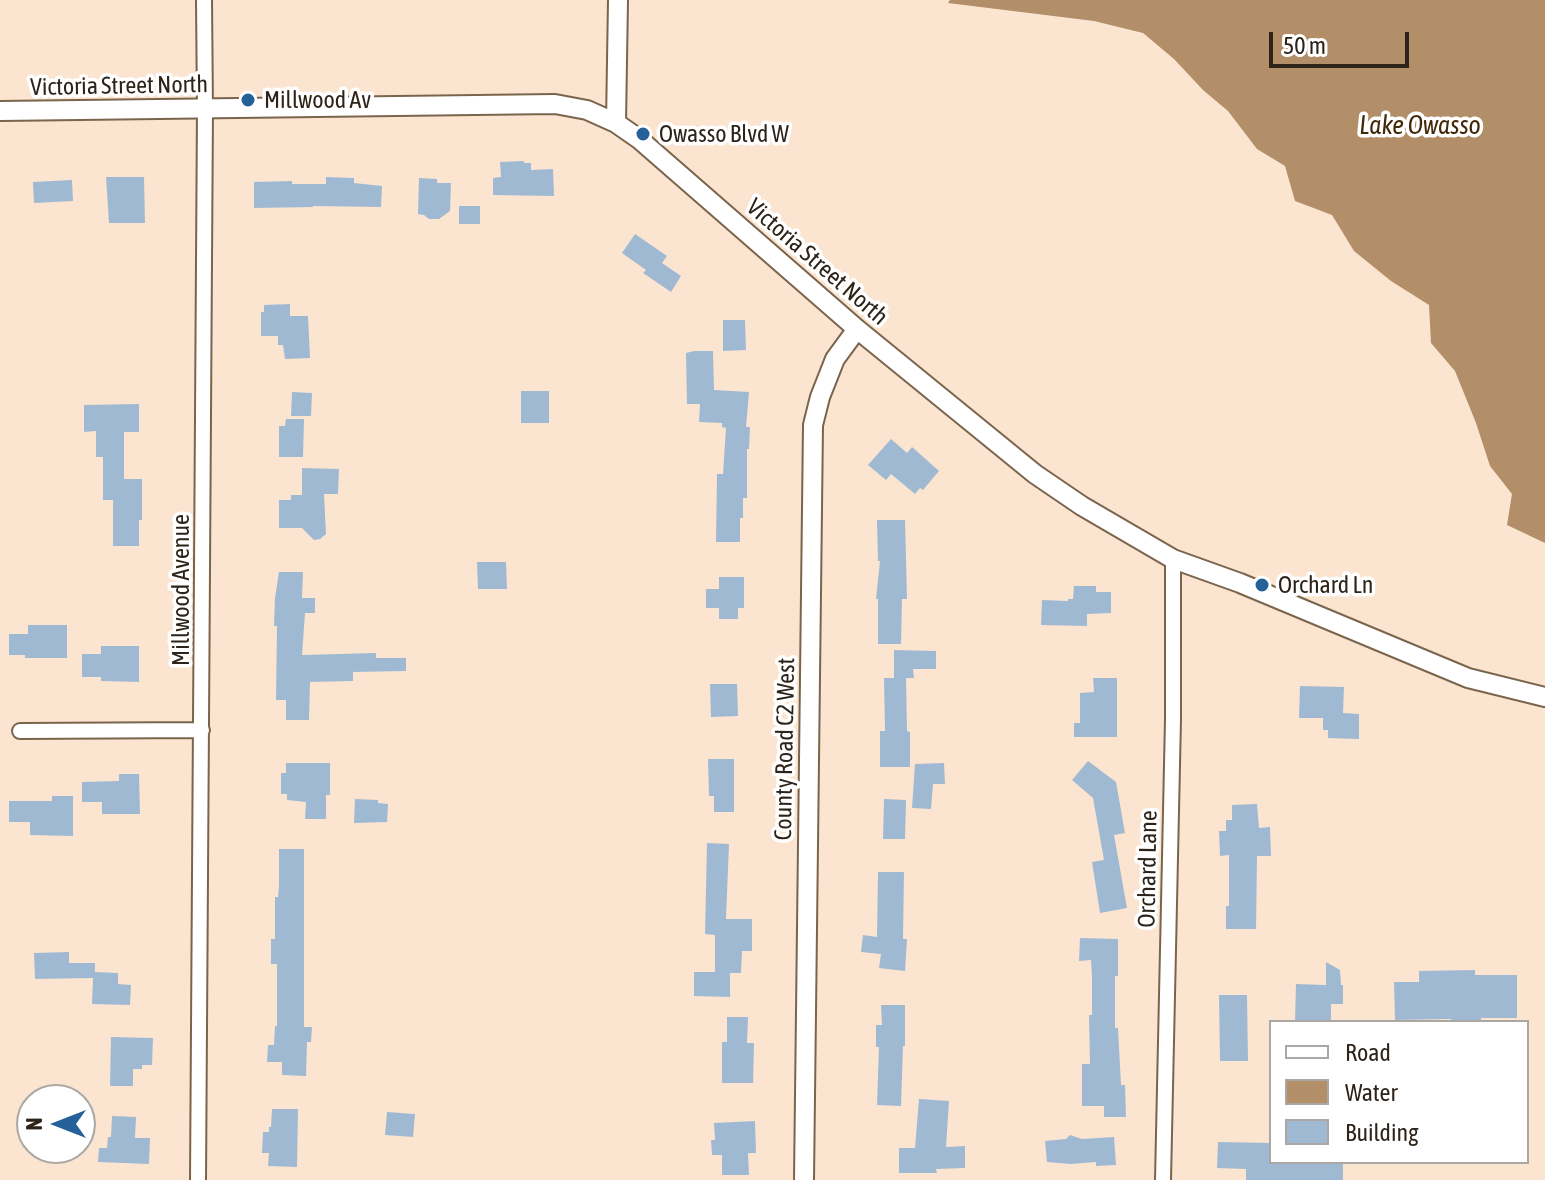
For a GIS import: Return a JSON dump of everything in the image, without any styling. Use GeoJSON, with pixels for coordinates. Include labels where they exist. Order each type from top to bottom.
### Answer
{"type":"FeatureCollection","features":[{"type":"Feature","properties":{"kind":"street","name":"Millwood Avenue"},"geometry":{"type":"LineString","coordinates":[[198,1180],[204,0]]}},
{"type":"Feature","properties":{"kind":"street"},"geometry":{"type":"LineString","coordinates":[[616,123],[618,0]]}},
{"type":"Feature","properties":{"kind":"street","name":"Victoria Street North"},"geometry":{"type":"LineString","coordinates":[[0,111],[555,104],[587,110],[616,123],[639,139],[857,329],[1035,474],[1082,506],[1173,559],[1240,583],[1468,678],[1545,697]]}},
{"type":"Feature","properties":{"kind":"street","name":"County Road C2 West"},"geometry":{"type":"LineString","coordinates":[[804,1180],[813,425],[835,359],[857,329]]}},
{"type":"Feature","properties":{"kind":"street","name":"Orchard Lane"},"geometry":{"type":"LineString","coordinates":[[1163,1180],[1173,719],[1173,559]]}},
{"type":"Feature","properties":{"kind":"street"},"geometry":{"type":"LineString","coordinates":[[20,731],[202,730]]}},
{"type":"Feature","properties":{"kind":"water","name":"Lake Owasso"},"geometry":{"type":"Polygon","coordinates":[[[950,0],[1545,0],[1545,543],[1507,525],[1512,494],[1490,466],[1455,371],[1431,343],[1429,305],[1391,281],[1354,251],[1332,215],[1295,201],[1285,166],[1257,149],[1228,111],[1174,59],[1143,33],[1094,21],[948,3],[950,0]]]}},
{"type":"Feature","properties":{"kind":"building"},"geometry":{"type":"Polygon","coordinates":[[[500,162],[531,163],[531,170],[553,169],[554,196],[493,195],[493,178],[501,177],[500,162]]]}},
{"type":"Feature","properties":{"kind":"building"},"geometry":{"type":"Polygon","coordinates":[[[106,177],[144,177],[145,223],[109,223],[106,177]]]}},
{"type":"Feature","properties":{"kind":"building"},"geometry":{"type":"Polygon","coordinates":[[[326,177],[354,178],[354,183],[382,186],[381,207],[254,208],[254,182],[326,184],[326,177]]]}},
{"type":"Feature","properties":{"kind":"building"},"geometry":{"type":"Polygon","coordinates":[[[419,178],[451,183],[450,211],[439,219],[418,214],[419,178]]]}},
{"type":"Feature","properties":{"kind":"building"},"geometry":{"type":"Polygon","coordinates":[[[72,180],[73,201],[34,203],[33,182],[72,180]]]}},
{"type":"Feature","properties":{"kind":"building"},"geometry":{"type":"Polygon","coordinates":[[[459,206],[480,206],[480,224],[459,224],[459,206]]]}},
{"type":"Feature","properties":{"kind":"building"},"geometry":{"type":"Polygon","coordinates":[[[635,234],[667,256],[662,263],[681,276],[671,292],[643,273],[646,270],[622,253],[635,234]]]}},
{"type":"Feature","properties":{"kind":"building"},"geometry":{"type":"Polygon","coordinates":[[[290,304],[290,316],[308,316],[310,358],[285,359],[283,345],[278,345],[278,336],[261,336],[264,305],[290,304]]]}},
{"type":"Feature","properties":{"kind":"building"},"geometry":{"type":"Polygon","coordinates":[[[723,320],[745,320],[746,350],[723,351],[723,320]]]}},
{"type":"Feature","properties":{"kind":"building"},"geometry":{"type":"Polygon","coordinates":[[[713,351],[714,390],[749,392],[747,498],[743,498],[740,542],[716,542],[717,474],[723,474],[726,428],[722,427],[722,423],[699,422],[700,404],[687,404],[686,353],[713,351]]]}},
{"type":"Feature","properties":{"kind":"building"},"geometry":{"type":"Polygon","coordinates":[[[521,391],[549,391],[549,423],[521,423],[521,391]]]}},
{"type":"Feature","properties":{"kind":"building"},"geometry":{"type":"Polygon","coordinates":[[[292,392],[312,393],[311,416],[291,416],[292,392]]]}},
{"type":"Feature","properties":{"kind":"building"},"geometry":{"type":"Polygon","coordinates":[[[139,404],[139,432],[124,432],[124,479],[142,479],[139,546],[113,546],[113,500],[103,500],[103,457],[96,457],[96,431],[84,432],[84,405],[139,404]]]}},
{"type":"Feature","properties":{"kind":"building"},"geometry":{"type":"Polygon","coordinates":[[[286,419],[304,419],[303,457],[279,457],[279,426],[285,426],[286,419]]]}},
{"type":"Feature","properties":{"kind":"building"},"geometry":{"type":"Polygon","coordinates":[[[891,439],[907,453],[912,447],[939,471],[923,490],[920,488],[915,494],[891,474],[886,480],[868,465],[891,439]]]}},
{"type":"Feature","properties":{"kind":"building"},"geometry":{"type":"Polygon","coordinates":[[[302,468],[339,469],[338,494],[324,494],[326,534],[320,539],[314,540],[302,528],[279,528],[279,500],[291,500],[291,495],[302,495],[302,468]]]}},
{"type":"Feature","properties":{"kind":"building"},"geometry":{"type":"Polygon","coordinates":[[[877,520],[905,520],[907,599],[902,599],[901,644],[878,644],[876,599],[880,561],[877,520]]]}},
{"type":"Feature","properties":{"kind":"building"},"geometry":{"type":"Polygon","coordinates":[[[477,562],[506,562],[507,589],[478,589],[477,562]]]}},
{"type":"Feature","properties":{"kind":"building"},"geometry":{"type":"Polygon","coordinates":[[[279,572],[303,572],[302,598],[315,598],[315,613],[305,613],[302,655],[376,653],[376,658],[406,658],[406,671],[353,672],[353,681],[310,682],[309,720],[286,720],[286,700],[276,700],[277,626],[274,626],[279,572]]]}},
{"type":"Feature","properties":{"kind":"building"},"geometry":{"type":"Polygon","coordinates":[[[719,577],[744,577],[744,608],[738,608],[738,619],[719,619],[719,608],[706,608],[706,589],[719,589],[719,577]]]}},
{"type":"Feature","properties":{"kind":"building"},"geometry":{"type":"Polygon","coordinates":[[[1074,586],[1096,586],[1096,592],[1111,592],[1111,613],[1087,614],[1087,626],[1041,625],[1042,600],[1073,599],[1074,586]]]}},
{"type":"Feature","properties":{"kind":"building"},"geometry":{"type":"Polygon","coordinates":[[[28,625],[67,625],[67,658],[9,655],[9,634],[28,634],[28,625]]]}},
{"type":"Feature","properties":{"kind":"building"},"geometry":{"type":"Polygon","coordinates":[[[101,646],[139,646],[139,682],[82,677],[82,654],[101,654],[101,646]]]}},
{"type":"Feature","properties":{"kind":"building"},"geometry":{"type":"Polygon","coordinates":[[[894,650],[936,651],[936,669],[913,669],[914,678],[906,678],[910,767],[880,767],[880,731],[885,731],[884,678],[894,678],[894,650]]]}},
{"type":"Feature","properties":{"kind":"building"},"geometry":{"type":"Polygon","coordinates":[[[1093,678],[1117,678],[1117,737],[1074,737],[1074,723],[1080,723],[1080,693],[1094,692],[1093,678]]]}},
{"type":"Feature","properties":{"kind":"building"},"geometry":{"type":"Polygon","coordinates":[[[710,684],[737,684],[738,716],[711,717],[710,684]]]}},
{"type":"Feature","properties":{"kind":"building"},"geometry":{"type":"Polygon","coordinates":[[[1300,686],[1344,687],[1343,713],[1359,714],[1359,739],[1328,738],[1328,730],[1323,730],[1323,718],[1299,718],[1300,686]]]}},
{"type":"Feature","properties":{"kind":"building"},"geometry":{"type":"Polygon","coordinates":[[[708,759],[734,759],[734,812],[714,812],[714,796],[709,796],[708,759]]]}},
{"type":"Feature","properties":{"kind":"building"},"geometry":{"type":"Polygon","coordinates":[[[1088,761],[1116,782],[1125,833],[1114,835],[1127,908],[1100,913],[1092,862],[1104,860],[1093,798],[1072,780],[1088,761]]]}},
{"type":"Feature","properties":{"kind":"building"},"geometry":{"type":"Polygon","coordinates":[[[286,763],[330,763],[326,819],[305,819],[306,802],[287,800],[287,794],[281,794],[281,773],[286,773],[286,763]]]}},
{"type":"Feature","properties":{"kind":"building"},"geometry":{"type":"Polygon","coordinates":[[[944,763],[945,784],[933,784],[931,809],[912,808],[915,764],[944,763]]]}},
{"type":"Feature","properties":{"kind":"building"},"geometry":{"type":"Polygon","coordinates":[[[119,774],[139,774],[140,814],[102,814],[102,802],[82,802],[82,782],[119,781],[119,774]]]}},
{"type":"Feature","properties":{"kind":"building"},"geometry":{"type":"Polygon","coordinates":[[[52,796],[73,796],[73,836],[30,835],[30,822],[9,822],[9,801],[52,801],[52,796]]]}},
{"type":"Feature","properties":{"kind":"building"},"geometry":{"type":"Polygon","coordinates":[[[355,799],[378,800],[378,803],[388,804],[387,822],[354,823],[355,799]]]}},
{"type":"Feature","properties":{"kind":"building"},"geometry":{"type":"Polygon","coordinates":[[[884,799],[906,800],[905,839],[883,839],[884,799]]]}},
{"type":"Feature","properties":{"kind":"building"},"geometry":{"type":"Polygon","coordinates":[[[1257,804],[1259,828],[1270,827],[1271,856],[1257,856],[1256,929],[1226,929],[1229,855],[1220,856],[1219,831],[1226,831],[1226,820],[1232,820],[1232,805],[1257,804]]]}},
{"type":"Feature","properties":{"kind":"building"},"geometry":{"type":"Polygon","coordinates":[[[707,843],[729,844],[726,919],[752,919],[752,951],[742,951],[741,973],[730,973],[730,997],[694,996],[694,972],[715,972],[715,935],[705,934],[707,843]]]}},
{"type":"Feature","properties":{"kind":"building"},"geometry":{"type":"Polygon","coordinates":[[[279,849],[304,849],[304,1027],[312,1027],[311,1042],[307,1042],[306,1076],[282,1075],[282,1062],[267,1062],[268,1045],[274,1045],[277,1026],[277,964],[271,964],[271,939],[275,939],[279,849]]]}},
{"type":"Feature","properties":{"kind":"building"},"geometry":{"type":"Polygon","coordinates":[[[878,872],[904,872],[905,971],[879,968],[881,954],[861,952],[863,935],[877,937],[878,872]]]}},
{"type":"Feature","properties":{"kind":"building"},"geometry":{"type":"Polygon","coordinates":[[[1080,938],[1118,939],[1115,1028],[1118,1028],[1126,1117],[1104,1117],[1104,1106],[1082,1106],[1082,1064],[1090,1064],[1092,976],[1091,960],[1079,961],[1080,938]]]}},
{"type":"Feature","properties":{"kind":"building"},"geometry":{"type":"Polygon","coordinates":[[[69,952],[69,963],[95,963],[95,972],[118,973],[118,984],[131,985],[130,1005],[92,1004],[93,978],[35,979],[34,953],[69,952]]]}},
{"type":"Feature","properties":{"kind":"building"},"geometry":{"type":"Polygon","coordinates":[[[1326,962],[1340,970],[1343,985],[1343,1004],[1331,1004],[1331,1020],[1295,1020],[1296,984],[1326,985],[1326,962]]]}},
{"type":"Feature","properties":{"kind":"building"},"geometry":{"type":"Polygon","coordinates":[[[1475,970],[1475,975],[1517,975],[1517,1018],[1395,1020],[1394,982],[1419,982],[1419,971],[1475,970]]]}},
{"type":"Feature","properties":{"kind":"building"},"geometry":{"type":"Polygon","coordinates":[[[1219,995],[1247,995],[1248,1061],[1220,1061],[1219,995]]]}},
{"type":"Feature","properties":{"kind":"building"},"geometry":{"type":"Polygon","coordinates":[[[881,1005],[905,1005],[901,1106],[877,1105],[879,1047],[876,1047],[876,1025],[882,1025],[881,1005]]]}},
{"type":"Feature","properties":{"kind":"building"},"geometry":{"type":"Polygon","coordinates":[[[727,1017],[748,1017],[747,1043],[754,1043],[753,1083],[722,1083],[722,1042],[727,1042],[727,1017]]]}},
{"type":"Feature","properties":{"kind":"building"},"geometry":{"type":"Polygon","coordinates":[[[111,1037],[153,1038],[152,1065],[133,1069],[133,1086],[110,1086],[111,1037]]]}},
{"type":"Feature","properties":{"kind":"building"},"geometry":{"type":"Polygon","coordinates":[[[919,1099],[949,1101],[946,1147],[965,1146],[965,1168],[936,1169],[937,1173],[899,1173],[899,1148],[915,1148],[919,1099]]]}},
{"type":"Feature","properties":{"kind":"building"},"geometry":{"type":"Polygon","coordinates":[[[272,1109],[298,1109],[297,1167],[268,1166],[269,1153],[262,1153],[263,1132],[269,1132],[271,1127],[272,1109]]]}},
{"type":"Feature","properties":{"kind":"building"},"geometry":{"type":"Polygon","coordinates":[[[387,1112],[415,1114],[413,1137],[385,1135],[387,1112]]]}},
{"type":"Feature","properties":{"kind":"building"},"geometry":{"type":"Polygon","coordinates":[[[112,1116],[136,1117],[135,1138],[150,1138],[149,1164],[98,1162],[99,1148],[107,1148],[108,1137],[111,1137],[112,1116]]]}},
{"type":"Feature","properties":{"kind":"building"},"geometry":{"type":"Polygon","coordinates":[[[755,1121],[756,1153],[748,1153],[749,1175],[722,1175],[722,1155],[712,1155],[714,1123],[755,1121]]]}},
{"type":"Feature","properties":{"kind":"building"},"geometry":{"type":"Polygon","coordinates":[[[1070,1135],[1082,1139],[1114,1137],[1116,1165],[1047,1162],[1045,1141],[1066,1139],[1070,1135]]]}},
{"type":"Feature","properties":{"kind":"building"},"geometry":{"type":"Polygon","coordinates":[[[1218,1142],[1269,1143],[1269,1164],[1343,1164],[1343,1180],[1246,1180],[1246,1169],[1217,1168],[1218,1142]]]}},
{"type":"Feature","properties":{"kind":"place","name":"Millwood Av"},"geometry":{"type":"Point","coordinates":[248,100]}},
{"type":"Feature","properties":{"kind":"place","name":"Owasso Blvd W"},"geometry":{"type":"Point","coordinates":[643,134]}},
{"type":"Feature","properties":{"kind":"place","name":"Orchard Ln"},"geometry":{"type":"Point","coordinates":[1262,585]}}]}
